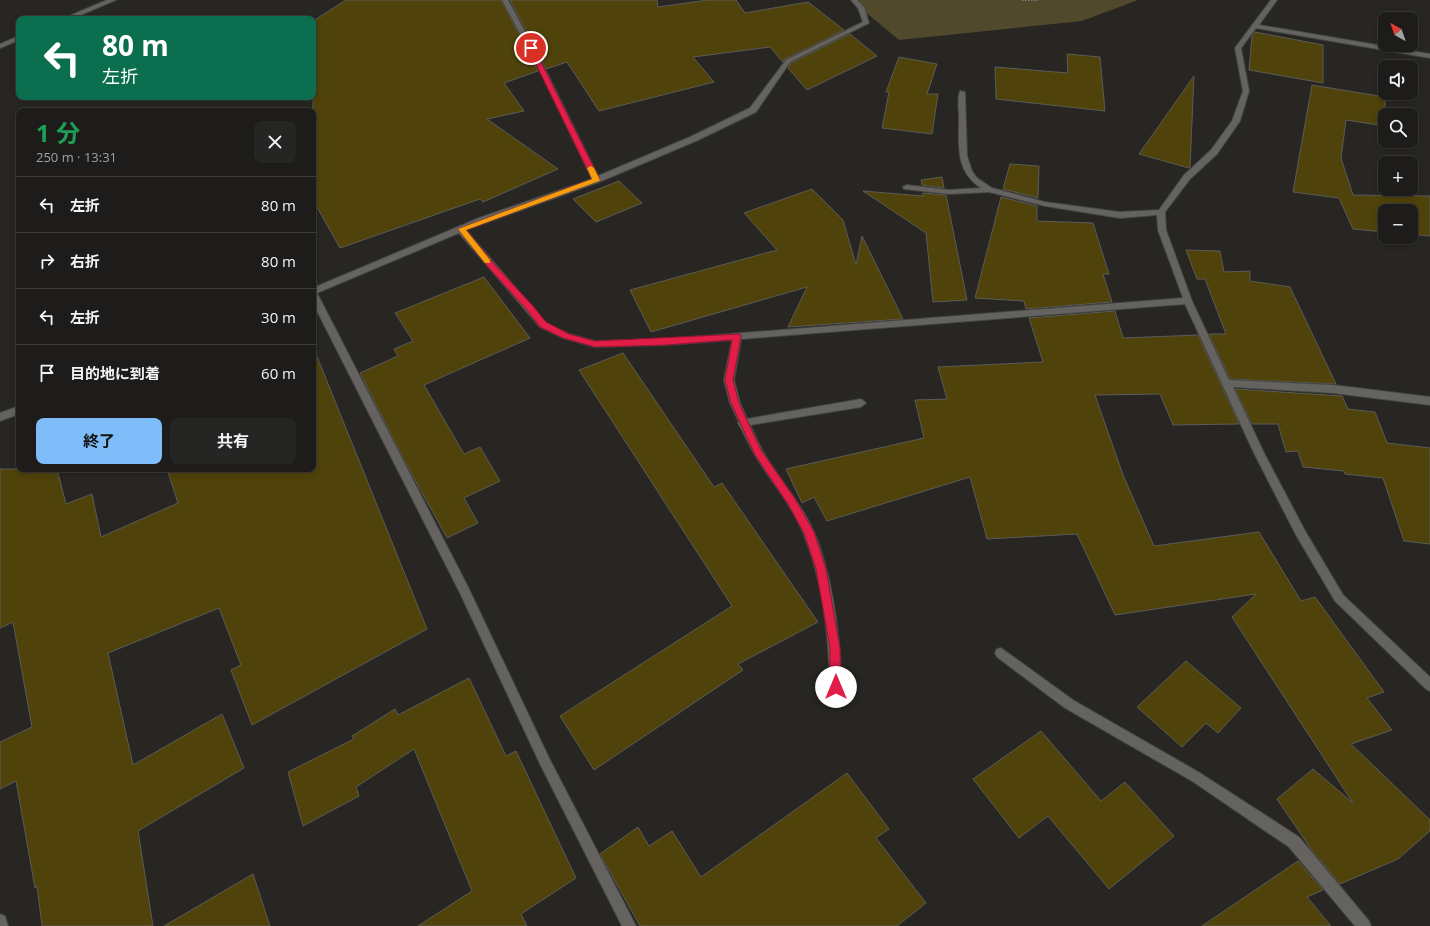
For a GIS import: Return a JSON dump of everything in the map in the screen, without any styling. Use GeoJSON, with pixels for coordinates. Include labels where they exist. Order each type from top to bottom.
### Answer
{"type":"FeatureCollection","features":[{"type":"Feature","properties":{"kind":"street"},"geometry":{"type":"LineString","coordinates":[[73,16],[113,0]]}},
{"type":"Feature","properties":{"kind":"street"},"geometry":{"type":"LineString","coordinates":[[505,0],[544,73],[596,180]]}},
{"type":"Feature","properties":{"kind":"street"},"geometry":{"type":"LineString","coordinates":[[316,292],[461,229],[596,180],[693,139],[753,110],[788,61],[866,23],[861,7],[854,0]]}},
{"type":"Feature","properties":{"kind":"street"},"geometry":{"type":"LineString","coordinates":[[1274,0],[1238,48],[1246,91],[1236,121],[1214,152],[1186,177],[1161,212],[1162,230],[1188,301],[1228,383],[1259,452],[1300,532],[1339,598],[1430,685]]}},
{"type":"Feature","properties":{"kind":"street"},"geometry":{"type":"LineString","coordinates":[[1254,26],[1430,56]]}},
{"type":"Feature","properties":{"kind":"street"},"geometry":{"type":"LineString","coordinates":[[0,46],[16,39]]}},
{"type":"Feature","properties":{"kind":"street"},"geometry":{"type":"LineString","coordinates":[[962,92],[963,156],[968,171],[974,180],[989,190]]}},
{"type":"Feature","properties":{"kind":"street"},"geometry":{"type":"LineString","coordinates":[[907,188],[949,192],[989,190],[1045,204],[1120,216],[1161,212]]}},
{"type":"Feature","properties":{"kind":"street"},"geometry":{"type":"LineString","coordinates":[[461,229],[491,266],[543,324],[566,336],[595,344],[666,342],[1188,301]]}},
{"type":"Feature","properties":{"kind":"street"},"geometry":{"type":"LineString","coordinates":[[316,299],[464,590],[545,762],[628,926]]}},
{"type":"Feature","properties":{"kind":"street"},"geometry":{"type":"LineString","coordinates":[[737,336],[729,380],[735,403],[743,423],[758,452],[792,502],[809,532],[821,569],[835,648],[836,687]]}},
{"type":"Feature","properties":{"kind":"street"},"geometry":{"type":"LineString","coordinates":[[1228,383],[1333,389],[1430,401]]}},
{"type":"Feature","properties":{"kind":"street"},"geometry":{"type":"LineString","coordinates":[[743,423],[861,403]]}},
{"type":"Feature","properties":{"kind":"street"},"geometry":{"type":"LineString","coordinates":[[0,417],[16,411]]}},
{"type":"Feature","properties":{"kind":"street"},"geometry":{"type":"LineString","coordinates":[[1001,653],[1069,704],[1196,777],[1294,842],[1364,926]]}},
{"type":"Feature","properties":{"kind":"street"},"geometry":{"type":"LineString","coordinates":[[0,921],[1,926]]}},
{"type":"Feature","properties":{"kind":"path"},"geometry":{"type":"LineString","coordinates":[[1022,0],[1038,0]]}},
{"type":"Feature","properties":{"kind":"shaded area"},"geometry":{"type":"Polygon","coordinates":[[[851,0],[1138,0],[1082,21],[899,40],[851,0]]]}},
{"type":"Feature","properties":{"kind":"building"},"geometry":{"type":"Polygon","coordinates":[[[346,0],[501,0],[538,71],[504,83],[524,111],[487,119],[558,169],[483,202],[480,199],[340,248],[316,205],[316,108],[313,108],[313,100],[316,100],[316,19],[346,0]]]}},
{"type":"Feature","properties":{"kind":"building"},"geometry":{"type":"Polygon","coordinates":[[[510,0],[657,0],[658,7],[708,0],[736,0],[745,13],[808,2],[844,30],[785,59],[783,62],[770,47],[693,57],[714,82],[599,111],[567,62],[546,69],[510,0]]]}},
{"type":"Feature","properties":{"kind":"building"},"geometry":{"type":"Polygon","coordinates":[[[1255,32],[1323,45],[1323,83],[1249,70],[1252,36],[1255,32]]]}},
{"type":"Feature","properties":{"kind":"building"},"geometry":{"type":"Polygon","coordinates":[[[850,34],[877,56],[807,90],[788,68],[791,63],[850,34]]]}},
{"type":"Feature","properties":{"kind":"building"},"geometry":{"type":"Polygon","coordinates":[[[1067,54],[1100,57],[1105,111],[996,99],[995,67],[1068,73],[1067,54]]]}},
{"type":"Feature","properties":{"kind":"building"},"geometry":{"type":"Polygon","coordinates":[[[899,57],[937,64],[927,94],[938,94],[932,134],[882,128],[889,92],[886,92],[899,57]]]}},
{"type":"Feature","properties":{"kind":"building"},"geometry":{"type":"Polygon","coordinates":[[[1194,76],[1190,167],[1189,168],[1139,154],[1194,76]]]}},
{"type":"Feature","properties":{"kind":"building"},"geometry":{"type":"Polygon","coordinates":[[[1312,85],[1378,96],[1378,100],[1385,100],[1385,108],[1378,108],[1378,125],[1346,120],[1341,158],[1353,195],[1430,196],[1430,236],[1418,235],[1418,204],[1378,204],[1378,231],[1353,229],[1339,198],[1293,192],[1312,85]]]}},
{"type":"Feature","properties":{"kind":"building"},"geometry":{"type":"Polygon","coordinates":[[[1010,164],[1039,166],[1038,198],[1003,189],[1010,164]]]}},
{"type":"Feature","properties":{"kind":"building"},"geometry":{"type":"Polygon","coordinates":[[[942,177],[944,188],[922,185],[921,180],[942,177]]]}},
{"type":"Feature","properties":{"kind":"building"},"geometry":{"type":"Polygon","coordinates":[[[619,181],[642,203],[596,222],[573,199],[619,181]]]}},
{"type":"Feature","properties":{"kind":"building"},"geometry":{"type":"Polygon","coordinates":[[[812,189],[843,220],[856,265],[862,236],[903,319],[788,327],[807,287],[651,332],[630,290],[777,250],[744,213],[812,189]]]}},
{"type":"Feature","properties":{"kind":"building"},"geometry":{"type":"Polygon","coordinates":[[[863,191],[923,196],[923,193],[946,195],[967,300],[933,302],[926,233],[863,191]]]}},
{"type":"Feature","properties":{"kind":"building"},"geometry":{"type":"Polygon","coordinates":[[[1001,197],[1037,206],[1037,221],[1093,223],[1109,274],[1103,274],[1112,302],[1026,309],[1024,301],[975,298],[1001,197]]]}},
{"type":"Feature","properties":{"kind":"building"},"geometry":{"type":"Polygon","coordinates":[[[1186,250],[1220,251],[1224,272],[1250,271],[1250,281],[1290,287],[1336,384],[1230,379],[1209,334],[1226,334],[1205,279],[1197,279],[1186,250]]]}},
{"type":"Feature","properties":{"kind":"building"},"geometry":{"type":"Polygon","coordinates":[[[484,277],[530,338],[424,385],[464,454],[480,447],[500,481],[464,498],[478,523],[447,538],[404,460],[360,373],[398,356],[394,349],[413,341],[395,313],[484,277]]]}},
{"type":"Feature","properties":{"kind":"building"},"geometry":{"type":"Polygon","coordinates":[[[1115,311],[1123,338],[1198,335],[1239,424],[1173,425],[1160,394],[1095,395],[1123,475],[1154,546],[1259,532],[1301,601],[1315,597],[1384,692],[1367,698],[1392,730],[1351,744],[1430,820],[1430,831],[1398,859],[1340,884],[1311,849],[1277,799],[1313,769],[1353,803],[1232,617],[1256,594],[1115,615],[1077,534],[987,539],[970,477],[827,521],[814,497],[802,503],[786,469],[924,438],[915,400],[947,399],[938,367],[1043,362],[1029,318],[1115,311]]]}},
{"type":"Feature","properties":{"kind":"building"},"geometry":{"type":"Polygon","coordinates":[[[623,353],[714,487],[722,483],[818,622],[738,664],[743,670],[594,770],[560,716],[732,606],[579,370],[623,353]]]}},
{"type":"Feature","properties":{"kind":"building"},"geometry":{"type":"Polygon","coordinates":[[[316,354],[427,629],[252,725],[231,670],[241,665],[219,608],[108,653],[133,765],[222,714],[244,768],[138,831],[153,926],[42,926],[37,886],[35,888],[16,781],[0,789],[0,742],[32,727],[13,622],[0,628],[0,469],[16,469],[16,472],[58,472],[66,504],[92,494],[101,537],[178,503],[168,472],[316,472],[316,354]]]}},
{"type":"Feature","properties":{"kind":"building"},"geometry":{"type":"Polygon","coordinates":[[[1235,389],[1342,396],[1348,409],[1375,412],[1387,443],[1430,448],[1430,544],[1404,541],[1383,478],[1345,474],[1344,471],[1303,467],[1298,451],[1286,452],[1278,424],[1252,424],[1235,389]]]}},
{"type":"Feature","properties":{"kind":"building"},"geometry":{"type":"Polygon","coordinates":[[[1186,661],[1241,708],[1218,733],[1206,723],[1182,747],[1137,707],[1186,661]]]}},
{"type":"Feature","properties":{"kind":"building"},"geometry":{"type":"Polygon","coordinates":[[[469,678],[506,756],[516,751],[576,878],[521,914],[527,926],[418,926],[472,891],[414,749],[356,787],[359,796],[303,826],[288,772],[354,739],[352,736],[395,709],[398,715],[469,678]]]}},
{"type":"Feature","properties":{"kind":"building"},"geometry":{"type":"Polygon","coordinates":[[[1041,731],[1101,801],[1125,782],[1174,836],[1109,889],[1048,816],[1019,838],[973,779],[1041,731]]]}},
{"type":"Feature","properties":{"kind":"building"},"geometry":{"type":"Polygon","coordinates":[[[847,773],[889,829],[876,838],[926,903],[897,926],[640,926],[600,854],[638,827],[649,846],[672,831],[701,877],[847,773]]]}},
{"type":"Feature","properties":{"kind":"building"},"geometry":{"type":"Polygon","coordinates":[[[1298,861],[1323,890],[1307,897],[1331,926],[1202,926],[1298,861]]]}},
{"type":"Feature","properties":{"kind":"building"},"geometry":{"type":"Polygon","coordinates":[[[253,874],[270,926],[164,926],[253,874]]]}},
{"type":"Feature","properties":{"kind":"slow traffic"},"geometry":{"type":"LineString","coordinates":[[488,262],[461,229],[482,220],[596,180],[591,168]]}},
{"type":"Feature","properties":{"kind":"route"},"geometry":{"type":"LineString","coordinates":[[531,48],[596,180],[482,220],[461,229],[491,266],[514,289],[543,324],[566,336],[595,344],[666,342],[737,336],[729,380],[735,403],[743,423],[758,452],[792,502],[809,532],[821,569],[835,648],[836,687]]}}]}
